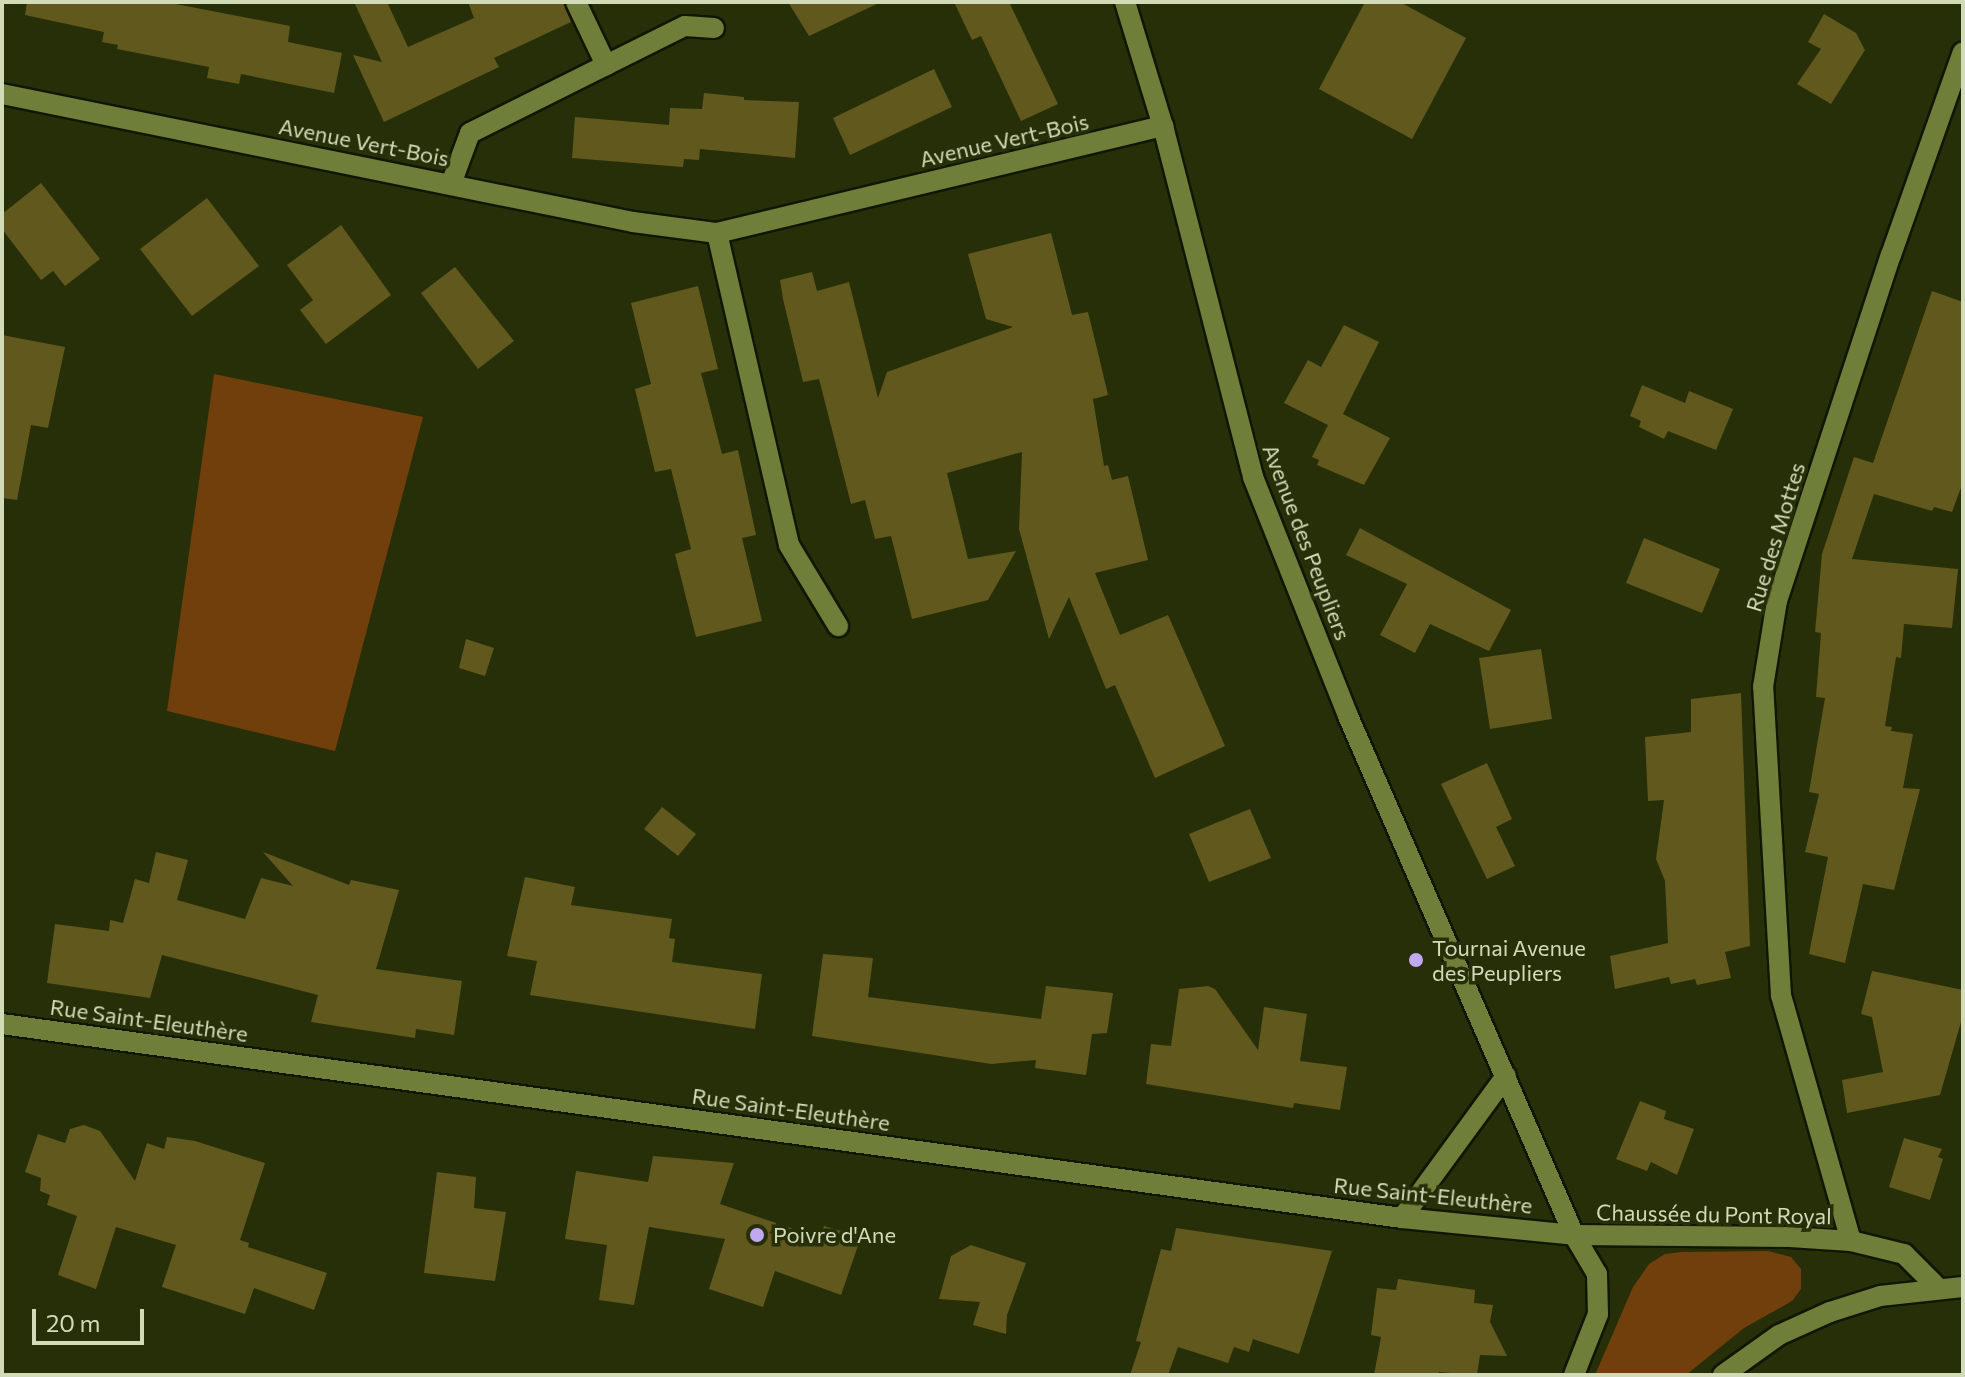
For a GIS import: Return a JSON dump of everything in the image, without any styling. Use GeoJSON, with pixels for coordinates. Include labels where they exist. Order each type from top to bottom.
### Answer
{"type":"FeatureCollection","features":[{"type":"Feature","properties":{"kind":"street"},"geometry":{"type":"LineString","coordinates":[[576,2],[606,65]]}},
{"type":"Feature","properties":{"kind":"street","name":"Avenue des Peupliers"},"geometry":{"type":"LineString","coordinates":[[1125,2],[1163,126],[1253,477],[1348,716],[1574,1235],[1597,1274],[1598,1314],[1574,1375]]}},
{"type":"Feature","properties":{"kind":"street"},"geometry":{"type":"LineString","coordinates":[[451,184],[470,133],[685,26],[714,28]]}},
{"type":"Feature","properties":{"kind":"street","name":"Rue des Mottes"},"geometry":{"type":"LineString","coordinates":[[1851,1241],[1781,996],[1763,687],[1777,601],[1891,255],[1963,52]]}},
{"type":"Feature","properties":{"kind":"street","name":"Avenue Vert-Bois"},"geometry":{"type":"LineString","coordinates":[[2,94],[633,222],[717,233],[1163,126]]}},
{"type":"Feature","properties":{"kind":"street"},"geometry":{"type":"LineString","coordinates":[[717,233],[789,545],[838,626]]}},
{"type":"Feature","properties":{"kind":"street","name":"Rue Saint-Eleuthère"},"geometry":{"type":"LineString","coordinates":[[2,1024],[1402,1218],[1574,1235]]}},
{"type":"Feature","properties":{"kind":"street"},"geometry":{"type":"LineString","coordinates":[[1402,1218],[1506,1076]]}},
{"type":"Feature","properties":{"kind":"street","name":"Chaussée du Pont Royal"},"geometry":{"type":"LineString","coordinates":[[1574,1235],[1790,1237],[1851,1241],[1904,1254],[1938,1288]]}},
{"type":"Feature","properties":{"kind":"street"},"geometry":{"type":"LineString","coordinates":[[1723,1375],[1779,1335],[1830,1312],[1880,1296],[1963,1287]]}},
{"type":"Feature","properties":{"kind":"shaded area"},"geometry":{"type":"Polygon","coordinates":[[[214,374],[423,417],[335,751],[167,711],[214,374]]]}},
{"type":"Feature","properties":{"kind":"shaded area"},"geometry":{"type":"Polygon","coordinates":[[[1768,1251],[1791,1257],[1801,1269],[1801,1289],[1792,1301],[1744,1328],[1686,1375],[1595,1375],[1633,1287],[1649,1264],[1665,1254],[1681,1252],[1768,1251]]]}},
{"type":"Feature","properties":{"kind":"building"},"geometry":{"type":"Polygon","coordinates":[[[27,2],[165,2],[290,26],[288,42],[342,53],[334,93],[241,74],[239,84],[207,78],[209,67],[117,49],[118,45],[102,42],[104,32],[25,15],[27,2]]]}},
{"type":"Feature","properties":{"kind":"building"},"geometry":{"type":"Polygon","coordinates":[[[354,2],[387,2],[408,47],[474,18],[468,2],[563,2],[571,22],[494,58],[499,67],[384,122],[353,55],[382,62],[354,2]]]}},
{"type":"Feature","properties":{"kind":"building"},"geometry":{"type":"Polygon","coordinates":[[[788,2],[881,2],[809,36],[788,2]]]}},
{"type":"Feature","properties":{"kind":"building"},"geometry":{"type":"Polygon","coordinates":[[[954,2],[1009,2],[1058,104],[1021,121],[981,36],[972,40],[954,2]]]}},
{"type":"Feature","properties":{"kind":"building"},"geometry":{"type":"Polygon","coordinates":[[[1365,2],[1400,2],[1466,38],[1412,139],[1319,89],[1365,2]]]}},
{"type":"Feature","properties":{"kind":"building"},"geometry":{"type":"Polygon","coordinates":[[[1824,14],[1856,33],[1865,50],[1831,104],[1797,84],[1821,49],[1808,42],[1824,14]]]}},
{"type":"Feature","properties":{"kind":"building"},"geometry":{"type":"Polygon","coordinates":[[[934,69],[952,107],[850,155],[833,118],[934,69]]]}},
{"type":"Feature","properties":{"kind":"building"},"geometry":{"type":"Polygon","coordinates":[[[704,93],[744,97],[744,100],[799,102],[795,158],[700,149],[699,160],[684,159],[683,167],[572,158],[575,117],[669,125],[670,108],[702,109],[704,93]]]}},
{"type":"Feature","properties":{"kind":"building"},"geometry":{"type":"Polygon","coordinates":[[[41,183],[100,259],[65,286],[53,271],[41,280],[2,229],[2,214],[41,183]]]}},
{"type":"Feature","properties":{"kind":"building"},"geometry":{"type":"Polygon","coordinates":[[[207,198],[259,266],[192,316],[140,249],[207,198]]]}},
{"type":"Feature","properties":{"kind":"building"},"geometry":{"type":"Polygon","coordinates":[[[341,225],[391,295],[326,344],[300,310],[313,300],[287,265],[341,225]]]}},
{"type":"Feature","properties":{"kind":"building"},"geometry":{"type":"Polygon","coordinates":[[[1051,233],[1072,315],[1088,312],[1108,395],[1093,399],[1104,466],[1108,465],[1112,480],[1128,476],[1148,560],[1095,573],[1120,635],[1168,615],[1225,746],[1155,778],[1115,685],[1106,689],[1069,597],[1049,639],[1019,529],[1022,452],[947,473],[968,559],[1016,551],[988,600],[912,619],[891,536],[875,539],[865,500],[851,504],[819,379],[803,382],[783,299],[780,280],[812,272],[817,291],[849,282],[878,398],[887,372],[1013,327],[986,319],[968,254],[1051,233]]]}},
{"type":"Feature","properties":{"kind":"building"},"geometry":{"type":"Polygon","coordinates":[[[455,267],[514,341],[478,369],[421,293],[455,267]]]}},
{"type":"Feature","properties":{"kind":"building"},"geometry":{"type":"Polygon","coordinates":[[[698,286],[718,369],[701,373],[722,454],[738,450],[756,535],[742,538],[762,621],[696,637],[675,554],[691,549],[671,469],[655,472],[635,389],[651,384],[631,303],[698,286]]]}},
{"type":"Feature","properties":{"kind":"building"},"geometry":{"type":"Polygon","coordinates":[[[1932,291],[1963,302],[1963,482],[1952,512],[1934,507],[1932,511],[1874,494],[1852,559],[1958,569],[1952,628],[1904,624],[1901,658],[1896,657],[1885,726],[1892,727],[1891,731],[1913,734],[1903,788],[1920,789],[1894,890],[1863,884],[1845,963],[1809,954],[1828,857],[1805,852],[1819,794],[1809,792],[1825,698],[1816,697],[1821,633],[1815,632],[1822,554],[1854,457],[1873,463],[1932,291]]]}},
{"type":"Feature","properties":{"kind":"building"},"geometry":{"type":"Polygon","coordinates":[[[1344,325],[1379,342],[1343,414],[1390,438],[1364,485],[1317,465],[1319,460],[1312,457],[1328,425],[1284,403],[1308,360],[1321,367],[1344,325]]]}},
{"type":"Feature","properties":{"kind":"building"},"geometry":{"type":"Polygon","coordinates":[[[2,335],[65,347],[48,428],[31,425],[17,500],[2,498],[2,335]]]}},
{"type":"Feature","properties":{"kind":"building"},"geometry":{"type":"Polygon","coordinates":[[[1642,385],[1685,403],[1689,391],[1733,409],[1716,450],[1668,431],[1664,439],[1639,427],[1641,421],[1630,416],[1642,385]]]}},
{"type":"Feature","properties":{"kind":"building"},"geometry":{"type":"Polygon","coordinates":[[[1360,528],[1511,610],[1489,651],[1430,624],[1415,653],[1380,635],[1407,584],[1346,555],[1360,528]]]}},
{"type":"Feature","properties":{"kind":"building"},"geometry":{"type":"Polygon","coordinates":[[[1644,538],[1720,569],[1702,613],[1626,583],[1644,538]]]}},
{"type":"Feature","properties":{"kind":"building"},"geometry":{"type":"Polygon","coordinates":[[[466,639],[494,648],[485,676],[459,668],[466,639]]]}},
{"type":"Feature","properties":{"kind":"building"},"geometry":{"type":"Polygon","coordinates":[[[1541,649],[1552,719],[1490,729],[1479,658],[1541,649]]]}},
{"type":"Feature","properties":{"kind":"building"},"geometry":{"type":"Polygon","coordinates":[[[1741,693],[1750,946],[1725,952],[1731,978],[1697,985],[1695,979],[1671,984],[1669,977],[1615,989],[1610,956],[1668,943],[1665,881],[1656,859],[1664,800],[1648,801],[1645,737],[1691,732],[1691,699],[1741,693]]]}},
{"type":"Feature","properties":{"kind":"building"},"geometry":{"type":"Polygon","coordinates":[[[1487,763],[1512,819],[1496,827],[1515,866],[1487,879],[1441,784],[1487,763]]]}},
{"type":"Feature","properties":{"kind":"building"},"geometry":{"type":"Polygon","coordinates":[[[662,807],[696,834],[678,856],[644,829],[662,807]]]}},
{"type":"Feature","properties":{"kind":"building"},"geometry":{"type":"Polygon","coordinates":[[[1250,809],[1271,858],[1209,882],[1189,834],[1250,809]]]}},
{"type":"Feature","properties":{"kind":"building"},"geometry":{"type":"Polygon","coordinates":[[[156,852],[188,860],[177,900],[245,919],[261,878],[293,886],[263,852],[349,885],[351,880],[399,890],[376,969],[462,981],[454,1035],[416,1029],[415,1038],[311,1022],[318,995],[162,955],[150,998],[47,983],[55,924],[109,931],[110,920],[123,923],[135,879],[149,883],[156,852]]]}},
{"type":"Feature","properties":{"kind":"building"},"geometry":{"type":"Polygon","coordinates":[[[525,877],[575,887],[571,905],[672,919],[669,938],[675,939],[672,962],[762,974],[755,1029],[530,995],[537,961],[507,956],[525,877]]]}},
{"type":"Feature","properties":{"kind":"building"},"geometry":{"type":"Polygon","coordinates":[[[823,954],[873,958],[868,997],[1041,1019],[1046,986],[1113,993],[1107,1033],[1092,1034],[1086,1075],[1035,1068],[1036,1060],[991,1064],[812,1036],[823,954]]]}},
{"type":"Feature","properties":{"kind":"building"},"geometry":{"type":"Polygon","coordinates":[[[1872,971],[1963,990],[1963,1015],[1940,1095],[1847,1113],[1842,1080],[1883,1072],[1872,1017],[1861,1014],[1872,971]]]}},
{"type":"Feature","properties":{"kind":"building"},"geometry":{"type":"Polygon","coordinates":[[[1208,986],[1215,989],[1258,1050],[1264,1007],[1307,1014],[1300,1061],[1347,1067],[1340,1110],[1294,1103],[1293,1108],[1146,1084],[1151,1044],[1171,1046],[1179,989],[1208,986]]]}},
{"type":"Feature","properties":{"kind":"building"},"geometry":{"type":"Polygon","coordinates":[[[1640,1101],[1666,1111],[1664,1119],[1694,1129],[1677,1175],[1651,1162],[1647,1171],[1616,1159],[1640,1101]]]}},
{"type":"Feature","properties":{"kind":"building"},"geometry":{"type":"Polygon","coordinates":[[[84,1125],[100,1131],[135,1181],[147,1143],[164,1149],[167,1137],[195,1141],[265,1163],[240,1240],[249,1243],[248,1247],[327,1273],[314,1310],[254,1288],[245,1314],[162,1287],[176,1245],[116,1227],[96,1289],[58,1275],[77,1216],[47,1205],[50,1195],[40,1191],[41,1178],[25,1172],[38,1134],[65,1143],[70,1129],[84,1125]]]}},
{"type":"Feature","properties":{"kind":"building"},"geometry":{"type":"Polygon","coordinates":[[[1904,1138],[1942,1149],[1938,1157],[1943,1159],[1930,1200],[1889,1187],[1904,1138]]]}},
{"type":"Feature","properties":{"kind":"building"},"geometry":{"type":"Polygon","coordinates":[[[653,1156],[734,1163],[720,1204],[820,1238],[824,1226],[861,1237],[841,1295],[775,1271],[763,1307],[709,1289],[725,1239],[649,1227],[634,1305],[599,1300],[607,1245],[565,1239],[576,1171],[648,1182],[653,1156]]]}},
{"type":"Feature","properties":{"kind":"building"},"geometry":{"type":"Polygon","coordinates":[[[437,1172],[476,1177],[474,1208],[506,1212],[495,1281],[424,1273],[437,1172]]]}},
{"type":"Feature","properties":{"kind":"building"},"geometry":{"type":"Polygon","coordinates":[[[1176,1228],[1332,1251],[1299,1354],[1253,1339],[1249,1352],[1234,1347],[1228,1363],[1178,1347],[1168,1375],[1130,1375],[1141,1342],[1136,1341],[1161,1249],[1171,1251],[1176,1228]]]}},
{"type":"Feature","properties":{"kind":"building"},"geometry":{"type":"Polygon","coordinates":[[[971,1245],[1026,1263],[1007,1315],[1006,1334],[973,1325],[980,1302],[939,1299],[951,1256],[971,1245]]]}},
{"type":"Feature","properties":{"kind":"building"},"geometry":{"type":"Polygon","coordinates":[[[1398,1279],[1475,1290],[1474,1303],[1493,1305],[1490,1322],[1507,1356],[1480,1355],[1477,1375],[1439,1372],[1439,1375],[1374,1375],[1381,1337],[1371,1335],[1377,1288],[1396,1290],[1398,1279]]]}},
{"type":"Feature","properties":{"kind":"place","name":"Tournai Avenue des Peupliers"},"geometry":{"type":"Point","coordinates":[1416,960]}},
{"type":"Feature","properties":{"kind":"place","name":"Poivre d'Ane"},"geometry":{"type":"Point","coordinates":[757,1235]}}]}
